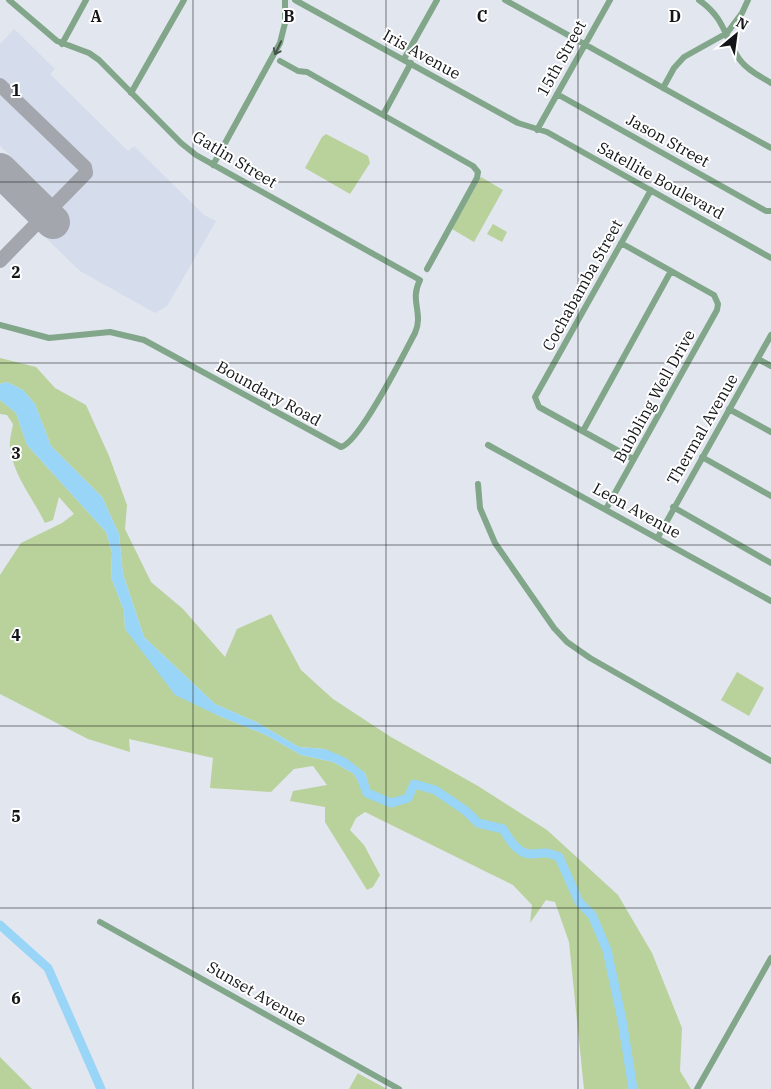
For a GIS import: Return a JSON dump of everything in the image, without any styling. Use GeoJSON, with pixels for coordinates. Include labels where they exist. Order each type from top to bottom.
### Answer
{"type":"FeatureCollection","features":[{"type":"Feature","properties":{"kind":"street","name":"Gatlin Street"},"geometry":{"type":"LineString","coordinates":[[9,0],[62,44],[94,57],[181,144],[213,165],[420,280]]}},
{"type":"Feature","properties":{"kind":"street"},"geometry":{"type":"LineString","coordinates":[[62,44],[86,0]]}},
{"type":"Feature","properties":{"kind":"street"},"geometry":{"type":"LineString","coordinates":[[131,93],[184,0]]}},
{"type":"Feature","properties":{"kind":"street"},"geometry":{"type":"LineString","coordinates":[[213,165],[280,43],[285,23],[285,0]]}},
{"type":"Feature","properties":{"kind":"street","name":"Iris Avenue"},"geometry":{"type":"LineString","coordinates":[[295,0],[518,123],[537,130]]}},
{"type":"Feature","properties":{"kind":"street"},"geometry":{"type":"LineString","coordinates":[[404,59],[437,0]]}},
{"type":"Feature","properties":{"kind":"street"},"geometry":{"type":"LineString","coordinates":[[505,0],[771,148]]}},
{"type":"Feature","properties":{"kind":"street","name":"15th Street"},"geometry":{"type":"LineString","coordinates":[[537,130],[610,0]]}},
{"type":"Feature","properties":{"kind":"street"},"geometry":{"type":"LineString","coordinates":[[699,0],[709,7],[727,33],[742,63],[771,83]]}},
{"type":"Feature","properties":{"kind":"street"},"geometry":{"type":"LineString","coordinates":[[663,88],[674,68],[684,57],[727,33],[742,13],[748,0]]}},
{"type":"Feature","properties":{"kind":"street"},"geometry":{"type":"LineString","coordinates":[[280,61],[298,71],[307,72],[473,166],[478,172],[477,178],[427,269]]}},
{"type":"Feature","properties":{"kind":"street"},"geometry":{"type":"LineString","coordinates":[[383,115],[411,64]]}},
{"type":"Feature","properties":{"kind":"street","name":"Jason Street"},"geometry":{"type":"LineString","coordinates":[[557,94],[768,211]]}},
{"type":"Feature","properties":{"kind":"street","name":"Satellite Boulevard"},"geometry":{"type":"LineString","coordinates":[[537,130],[547,132],[771,258]]}},
{"type":"Feature","properties":{"kind":"street","name":"Cochabamba Street"},"geometry":{"type":"LineString","coordinates":[[583,431],[539,407],[536,404],[537,394],[651,190]]}},
{"type":"Feature","properties":{"kind":"street"},"geometry":{"type":"LineString","coordinates":[[621,243],[671,271],[583,431],[633,459]]}},
{"type":"Feature","properties":{"kind":"street","name":"Bubbling Well Drive"},"geometry":{"type":"LineString","coordinates":[[606,508],[717,310],[718,304],[714,295],[671,271]]}},
{"type":"Feature","properties":{"kind":"street","name":"Boundary Road"},"geometry":{"type":"LineString","coordinates":[[0,325],[49,338],[110,332],[144,340],[341,447],[348,444],[371,413],[401,364],[419,323],[414,293],[420,280]]}},
{"type":"Feature","properties":{"kind":"street","name":"Thermal Avenue"},"geometry":{"type":"LineString","coordinates":[[658,537],[771,335]]}},
{"type":"Feature","properties":{"kind":"street"},"geometry":{"type":"LineString","coordinates":[[758,359],[771,366]]}},
{"type":"Feature","properties":{"kind":"street"},"geometry":{"type":"LineString","coordinates":[[729,409],[771,432]]}},
{"type":"Feature","properties":{"kind":"street","name":"Leon Avenue"},"geometry":{"type":"LineString","coordinates":[[488,445],[771,600]]}},
{"type":"Feature","properties":{"kind":"street"},"geometry":{"type":"LineString","coordinates":[[702,457],[771,496]]}},
{"type":"Feature","properties":{"kind":"street"},"geometry":{"type":"LineString","coordinates":[[478,484],[480,508],[494,543],[566,642],[590,658],[771,761]]}},
{"type":"Feature","properties":{"kind":"street"},"geometry":{"type":"LineString","coordinates":[[673,508],[771,562]]}},
{"type":"Feature","properties":{"kind":"street","name":"Sunset Avenue"},"geometry":{"type":"LineString","coordinates":[[100,922],[399,1089]]}},
{"type":"Feature","properties":{"kind":"street"},"geometry":{"type":"LineString","coordinates":[[697,1089],[771,958]]}},
{"type":"Feature","properties":{"kind":"shaded area"},"geometry":{"type":"Polygon","coordinates":[[[14,29],[55,69],[50,74],[128,151],[134,146],[204,215],[216,221],[167,306],[155,313],[80,271],[43,235],[66,210],[0,146],[0,44],[14,29]]]}},
{"type":"Feature","properties":{"kind":"green space"},"geometry":{"type":"Polygon","coordinates":[[[326,134],[368,156],[370,163],[350,194],[305,168],[322,137],[326,134]]]}},
{"type":"Feature","properties":{"kind":"green space"},"geometry":{"type":"Polygon","coordinates":[[[481,177],[503,190],[474,242],[452,229],[481,177]]]}},
{"type":"Feature","properties":{"kind":"green space"},"geometry":{"type":"Polygon","coordinates":[[[493,224],[507,232],[502,242],[487,234],[493,224]]]}},
{"type":"Feature","properties":{"kind":"green space"},"geometry":{"type":"Polygon","coordinates":[[[0,358],[36,367],[55,388],[86,405],[109,456],[127,505],[125,529],[151,582],[183,609],[225,657],[237,629],[271,614],[301,670],[333,699],[391,737],[478,786],[547,830],[618,895],[652,953],[682,1028],[680,1071],[691,1089],[584,1089],[569,942],[555,902],[546,900],[530,923],[532,905],[513,885],[365,812],[356,818],[350,830],[364,845],[380,875],[373,887],[367,890],[325,822],[325,807],[290,801],[293,791],[327,785],[313,766],[294,769],[271,792],[210,788],[213,758],[129,739],[130,752],[88,739],[0,694],[0,575],[21,543],[62,523],[74,514],[59,497],[53,520],[45,523],[15,468],[10,445],[13,424],[7,415],[0,414],[0,400],[16,413],[27,445],[106,532],[112,553],[111,577],[124,611],[125,629],[217,715],[266,735],[301,755],[333,762],[354,774],[366,795],[369,786],[365,773],[325,749],[299,747],[256,722],[215,704],[144,637],[123,574],[119,534],[102,497],[51,446],[35,404],[23,390],[7,382],[0,384],[0,358]]]}},
{"type":"Feature","properties":{"kind":"green space"},"geometry":{"type":"Polygon","coordinates":[[[737,672],[764,688],[749,716],[721,700],[737,672]]]}},
{"type":"Feature","properties":{"kind":"green space"},"geometry":{"type":"Polygon","coordinates":[[[0,1057],[32,1089],[0,1089],[0,1057]]]}},
{"type":"Feature","properties":{"kind":"green space"},"geometry":{"type":"Polygon","coordinates":[[[359,1074],[387,1089],[349,1089],[359,1074]]]}},
{"type":"Feature","properties":{"kind":"water"},"geometry":{"type":"Polygon","coordinates":[[[7,382],[23,390],[35,404],[51,446],[102,497],[119,534],[123,574],[144,637],[215,704],[256,722],[299,747],[325,749],[346,758],[365,773],[369,785],[366,796],[354,774],[333,762],[301,755],[266,735],[175,695],[125,629],[124,611],[111,577],[112,553],[106,532],[27,445],[16,413],[0,400],[0,384],[7,382]]]}},
{"type":"Feature","properties":{"kind":"waterway"},"geometry":{"type":"LineString","coordinates":[[363,783],[367,793],[391,803],[408,798],[414,784],[435,790],[466,811],[478,823],[503,829],[514,846],[522,852],[527,854],[548,853],[559,857],[579,902],[592,915],[607,950],[622,1020],[633,1089]]}},
{"type":"Feature","properties":{"kind":"waterway"},"geometry":{"type":"LineString","coordinates":[[0,925],[48,968],[101,1089]]}},
{"type":"Feature","properties":{"kind":"taxiway"},"geometry":{"type":"LineString","coordinates":[[0,85],[85,167],[86,173],[0,261]]}},
{"type":"Feature","properties":{"kind":"runway"},"geometry":{"type":"LineString","coordinates":[[0,170],[53,222]]}}]}
